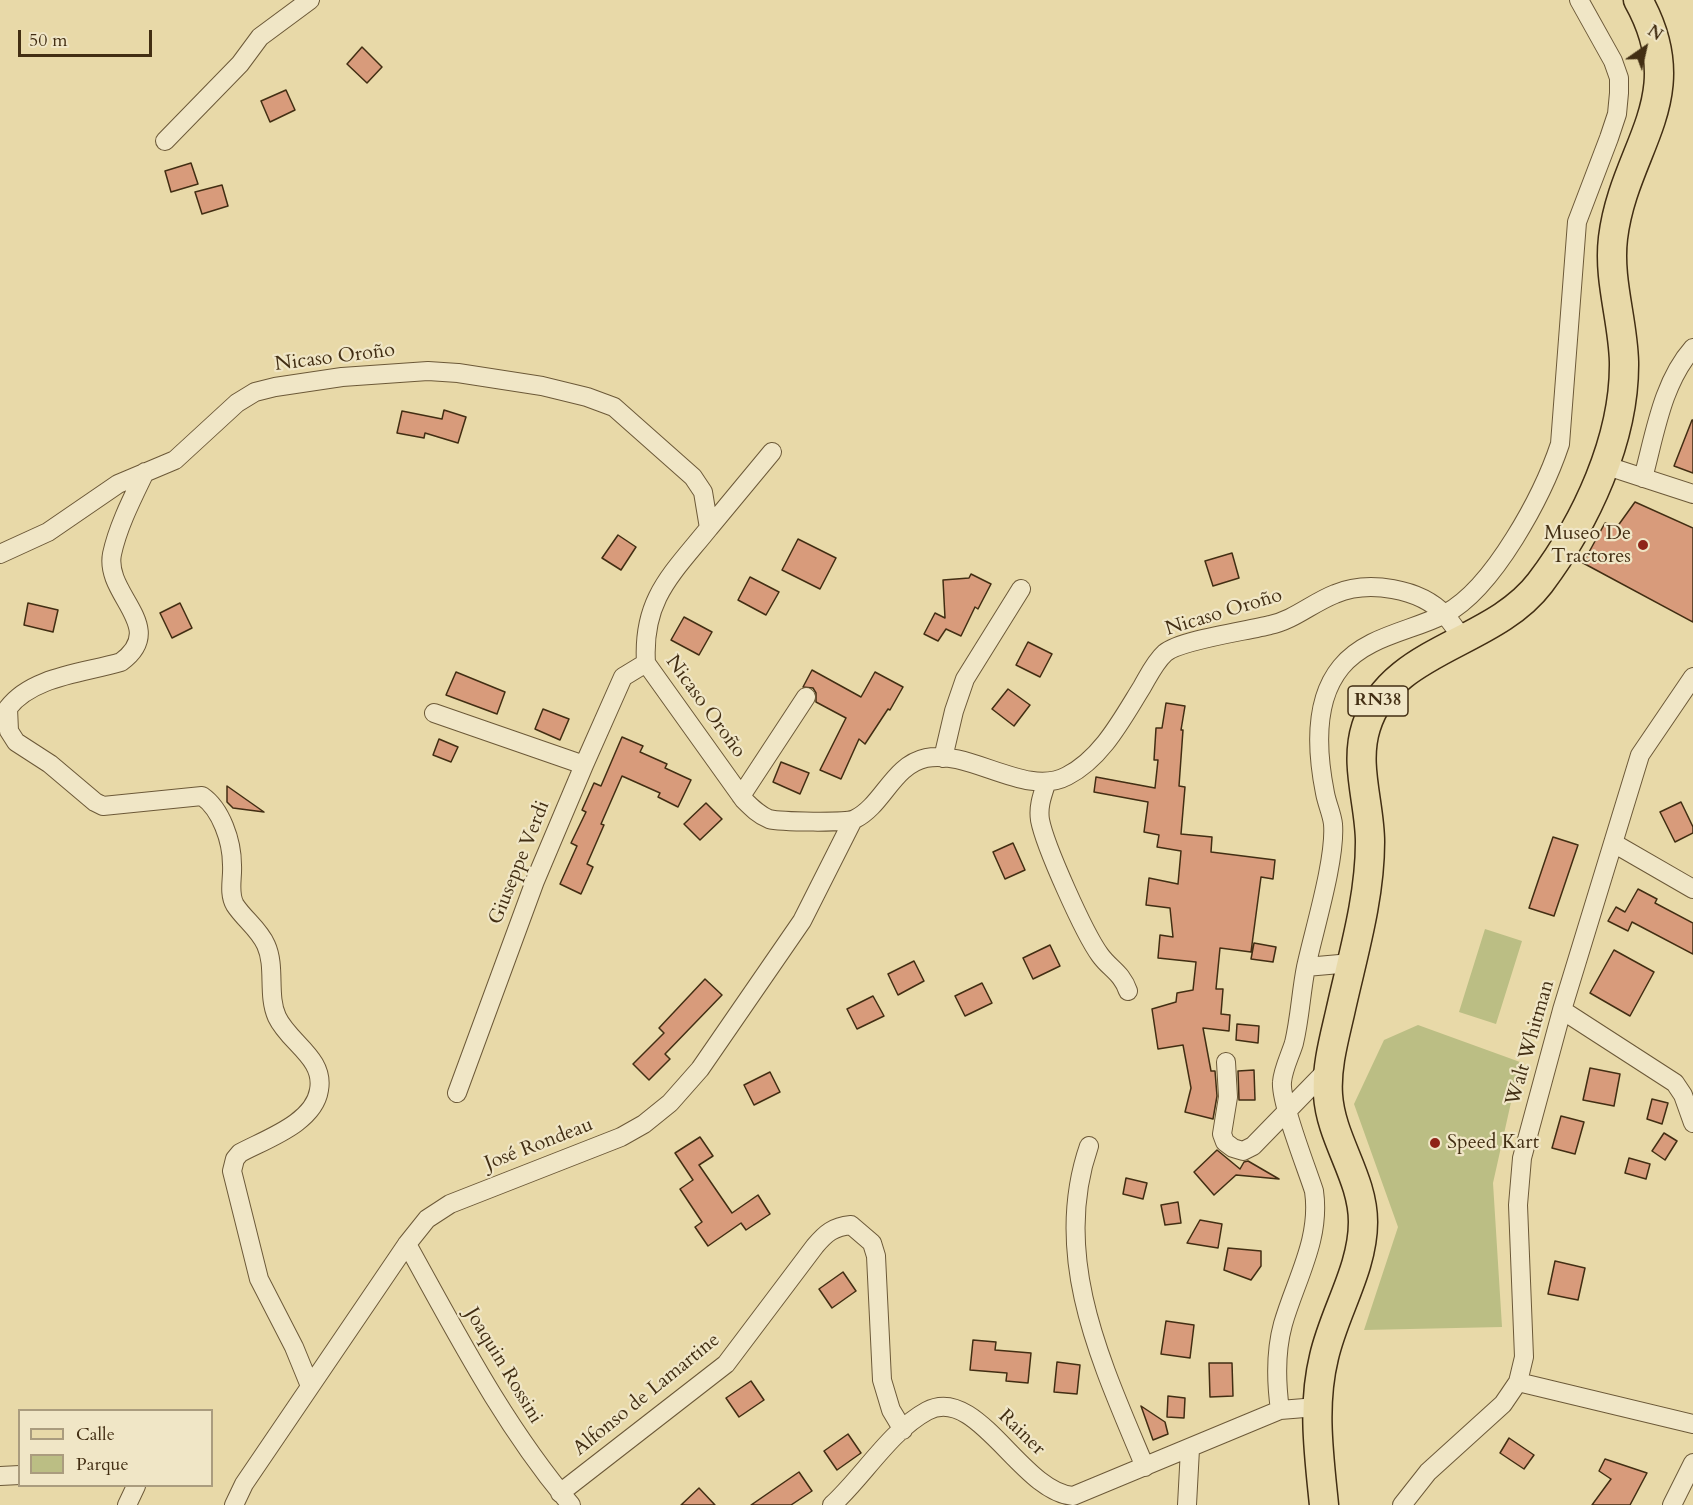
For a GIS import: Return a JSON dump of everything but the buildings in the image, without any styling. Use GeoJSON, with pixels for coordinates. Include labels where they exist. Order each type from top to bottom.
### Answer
{"type":"FeatureCollection","features":[{"type":"Feature","properties":{"kind":"main road","name":"RN38"},"geometry":{"type":"LineString","coordinates":[[1324,1505],[1317,1407],[1324,1356],[1358,1256],[1363,1222],[1358,1189],[1329,1107],[1329,1068],[1367,886],[1370,844],[1362,776],[1365,731],[1376,704],[1398,678],[1425,659],[1464,640],[1511,612],[1538,585],[1575,526],[1604,465],[1618,420],[1624,364],[1612,277],[1613,236],[1624,198],[1659,125],[1668,89],[1669,71],[1661,39],[1638,0]]}},
{"type":"Feature","properties":{"kind":"street"},"geometry":{"type":"LineString","coordinates":[[165,141],[240,64],[260,37],[310,0]]}},
{"type":"Feature","properties":{"kind":"street"},"geometry":{"type":"LineString","coordinates":[[1280,1410],[1275,1375],[1280,1335],[1315,1231],[1314,1191],[1281,1083],[1294,1043],[1306,968],[1332,846],[1333,824],[1318,753],[1323,705],[1332,679],[1342,665],[1358,652],[1377,641],[1445,614],[1463,603],[1491,573],[1545,484],[1560,444],[1577,222],[1617,114],[1619,93],[1619,78],[1613,61],[1579,0]]}},
{"type":"Feature","properties":{"kind":"street"},"geometry":{"type":"LineString","coordinates":[[1643,478],[1662,405],[1679,367],[1693,348]]}},
{"type":"Feature","properties":{"kind":"street","name":"Nicaso Oroño"},"geometry":{"type":"LineString","coordinates":[[0,554],[48,532],[118,484],[186,452],[237,403],[255,392],[342,377],[428,371],[458,373],[543,386],[587,397],[614,408],[693,477],[703,492],[709,528],[669,577],[651,608],[645,643],[646,663],[754,811],[768,818],[783,821],[854,820]]}},
{"type":"Feature","properties":{"kind":"street"},"geometry":{"type":"LineString","coordinates":[[709,528],[772,452]]}},
{"type":"Feature","properties":{"kind":"street"},"geometry":{"type":"LineString","coordinates":[[1604,465],[1693,494]]}},
{"type":"Feature","properties":{"kind":"street"},"geometry":{"type":"LineString","coordinates":[[145,472],[112,554],[112,570],[119,590],[139,627],[138,639],[130,655],[121,662],[42,684],[25,693],[8,708],[9,731],[16,742],[50,764],[95,802],[103,806],[202,796],[214,806],[230,846],[231,896],[235,905],[267,946],[271,988],[277,1017],[316,1065],[320,1076],[317,1101],[298,1121],[240,1153],[235,1159],[232,1171],[259,1279],[294,1347],[310,1386]]}},
{"type":"Feature","properties":{"kind":"street","name":"Nicaso Oroño"},"geometry":{"type":"LineString","coordinates":[[1046,784],[1075,770],[1104,743],[1155,665],[1170,650],[1284,622],[1335,594],[1350,590],[1387,589],[1409,593],[1445,614],[1464,640]]}},
{"type":"Feature","properties":{"kind":"street"},"geometry":{"type":"LineString","coordinates":[[943,758],[954,711],[965,679],[1021,590]]}},
{"type":"Feature","properties":{"kind":"street","name":"Giuseppe Verdi"},"geometry":{"type":"LineString","coordinates":[[457,1093],[535,881],[584,765],[623,677],[646,663]]}},
{"type":"Feature","properties":{"kind":"street","name":"Walt Whitman"},"geometry":{"type":"LineString","coordinates":[[1402,1505],[1428,1472],[1503,1404],[1518,1382],[1524,1357],[1518,1179],[1562,1010],[1615,843],[1640,754],[1693,677]]}},
{"type":"Feature","properties":{"kind":"street"},"geometry":{"type":"LineString","coordinates":[[741,796],[806,698]]}},
{"type":"Feature","properties":{"kind":"street"},"geometry":{"type":"LineString","coordinates":[[434,713],[584,765]]}},
{"type":"Feature","properties":{"kind":"street"},"geometry":{"type":"LineString","coordinates":[[854,820],[910,765],[926,758],[943,758],[1046,784],[1040,803],[1045,839],[1091,940],[1101,957],[1124,979],[1128,991]]}},
{"type":"Feature","properties":{"kind":"street","name":"José Rondeau"},"geometry":{"type":"LineString","coordinates":[[234,1505],[244,1484],[310,1386],[407,1244],[427,1219],[450,1204],[611,1141],[644,1124],[670,1103],[700,1069],[802,921],[854,820]]}},
{"type":"Feature","properties":{"kind":"street"},"geometry":{"type":"LineString","coordinates":[[1615,843],[1693,889]]}},
{"type":"Feature","properties":{"kind":"street"},"geometry":{"type":"LineString","coordinates":[[1306,968],[1351,963]]}},
{"type":"Feature","properties":{"kind":"street"},"geometry":{"type":"LineString","coordinates":[[1562,1010],[1675,1083],[1683,1095],[1693,1123]]}},
{"type":"Feature","properties":{"kind":"street"},"geometry":{"type":"LineString","coordinates":[[1226,1062],[1228,1097],[1222,1134],[1225,1142],[1243,1151],[1253,1146],[1329,1068]]}},
{"type":"Feature","properties":{"kind":"street"},"geometry":{"type":"LineString","coordinates":[[1089,1146],[1077,1203],[1080,1279],[1095,1346],[1145,1467]]}},
{"type":"Feature","properties":{"kind":"street","name":"Alfonso de Lamartine"},"geometry":{"type":"LineString","coordinates":[[566,1499],[726,1364],[827,1232],[838,1226],[851,1225],[872,1243],[876,1256],[882,1380],[891,1410],[903,1430]]}},
{"type":"Feature","properties":{"kind":"street","name":"Joaquin Rossini"},"geometry":{"type":"LineString","coordinates":[[407,1244],[495,1402],[566,1499]]}},
{"type":"Feature","properties":{"kind":"street"},"geometry":{"type":"LineString","coordinates":[[1518,1382],[1693,1424]]}},
{"type":"Feature","properties":{"kind":"street","name":"Rainer"},"geometry":{"type":"LineString","coordinates":[[832,1505],[903,1430],[927,1411],[939,1407],[962,1410],[1037,1481],[1053,1492],[1073,1496],[1280,1410],[1317,1407]]}},
{"type":"Feature","properties":{"kind":"street"},"geometry":{"type":"LineString","coordinates":[[1187,1505],[1190,1449]]}},
{"type":"Feature","properties":{"kind":"street"},"geometry":{"type":"LineString","coordinates":[[1672,1505],[1693,1463]]}},
{"type":"Feature","properties":{"kind":"street"},"geometry":{"type":"LineString","coordinates":[[0,1476],[18,1475]]}},
{"type":"Feature","properties":{"kind":"street"},"geometry":{"type":"LineString","coordinates":[[127,1505],[135,1487]]}},
{"type":"Feature","properties":{"kind":"green space"},"geometry":{"type":"Polygon","coordinates":[[[1485,929],[1522,941],[1496,1024],[1459,1012],[1485,929]]]}},
{"type":"Feature","properties":{"kind":"green space","name":"Speed Kart"},"geometry":{"type":"Polygon","coordinates":[[[1418,1025],[1520,1062],[1493,1183],[1502,1327],[1364,1330],[1398,1227],[1354,1104],[1384,1040],[1418,1025]]]}},
{"type":"Feature","properties":{"kind":"place","name":"Museo De Tractores"},"geometry":{"type":"Point","coordinates":[1643,545]}},
{"type":"Feature","properties":{"kind":"place","name":"Speed Kart"},"geometry":{"type":"Point","coordinates":[1435,1143]}}]}
